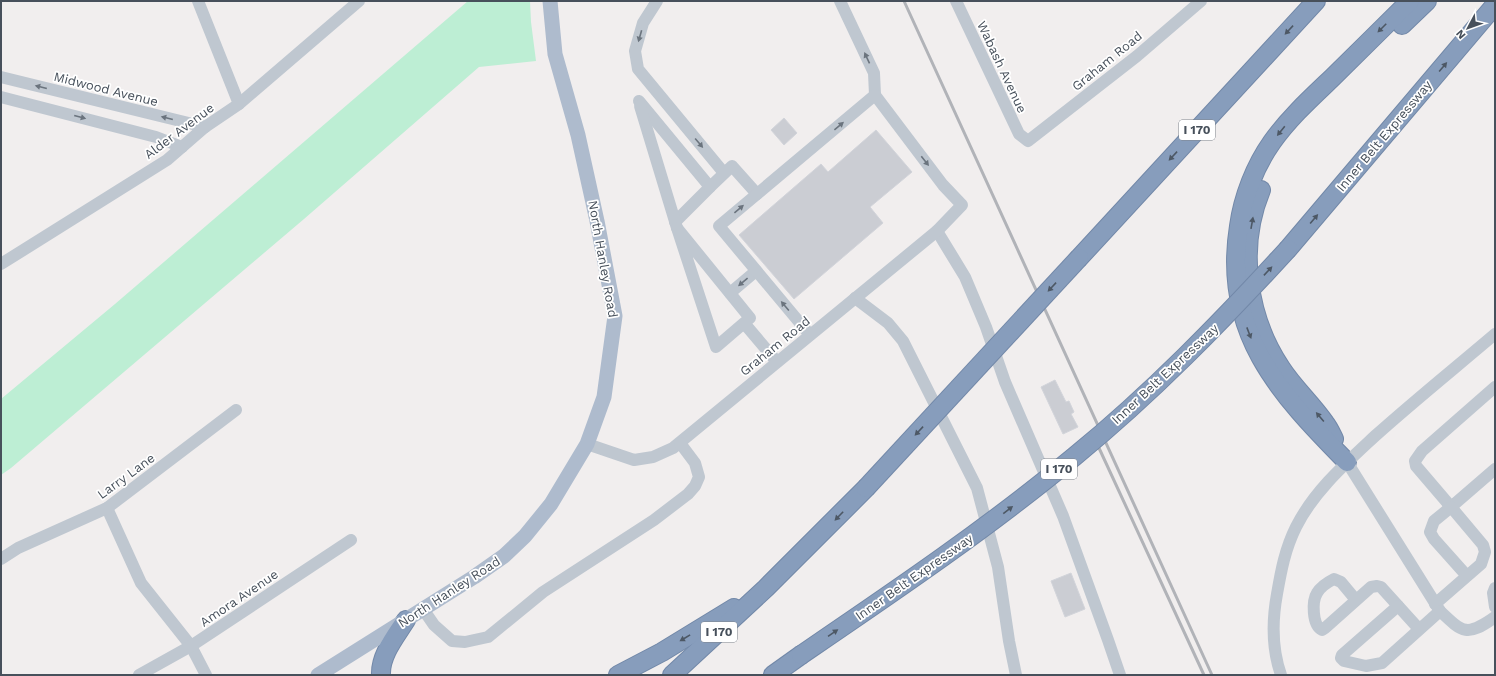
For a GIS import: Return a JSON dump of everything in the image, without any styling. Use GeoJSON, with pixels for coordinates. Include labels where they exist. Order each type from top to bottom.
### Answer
{"type":"FeatureCollection","features":[{"type":"Feature","properties":{"kind":"highway","name":"I 170"},"geometry":{"type":"LineString","coordinates":[[672,675],[766,588],[861,493],[1316,1]]}},
{"type":"Feature","properties":{"kind":"highway"},"geometry":{"type":"LineString","coordinates":[[1347,462],[1317,432],[1286,396],[1263,364],[1252,341],[1242,316],[1237,284],[1237,239],[1240,214],[1247,191],[1258,166],[1271,143],[1308,101],[1410,1]]}},
{"type":"Feature","properties":{"kind":"highway"},"geometry":{"type":"LineString","coordinates":[[1347,462],[1326,423],[1282,369],[1269,348],[1259,324],[1251,295],[1248,270],[1248,247],[1252,221],[1259,195],[1268,173],[1280,152],[1298,129],[1427,1]]}},
{"type":"Feature","properties":{"kind":"highway","name":"Inner Belt Expressway"},"geometry":{"type":"LineString","coordinates":[[773,675],[941,560],[1009,509],[1076,456],[1140,399],[1232,310],[1288,249],[1495,5]]}},
{"type":"Feature","properties":{"kind":"highway"},"geometry":{"type":"LineString","coordinates":[[1459,48],[1495,17]]}},
{"type":"Feature","properties":{"kind":"highway"},"geometry":{"type":"LineString","coordinates":[[618,675],[662,652],[766,588]]}},
{"type":"Feature","properties":{"kind":"highway"},"geometry":{"type":"LineString","coordinates":[[380,675],[383,660],[389,647],[406,620]]}},
{"type":"Feature","properties":{"kind":"highway"},"geometry":{"type":"LineString","coordinates":[[782,675],[801,655]]}},
{"type":"Feature","properties":{"kind":"main road","name":"North Hanley Road"},"geometry":{"type":"LineString","coordinates":[[318,675],[474,577],[504,556],[525,536],[551,504],[587,444],[604,397],[615,316],[597,221],[578,136],[555,54],[550,1]]}},
{"type":"Feature","properties":{"kind":"street"},"geometry":{"type":"LineString","coordinates":[[198,1],[238,104]]}},
{"type":"Feature","properties":{"kind":"street","name":"Alder Avenue"},"geometry":{"type":"LineString","coordinates":[[1,264],[167,160],[205,128],[238,104],[359,1]]}},
{"type":"Feature","properties":{"kind":"street"},"geometry":{"type":"LineString","coordinates":[[657,1],[643,23],[637,44],[636,51],[638,69],[724,173]]}},
{"type":"Feature","properties":{"kind":"street"},"geometry":{"type":"LineString","coordinates":[[810,335],[719,226],[875,96],[874,73],[840,1]]}},
{"type":"Feature","properties":{"kind":"street","name":"Wabash Avenue"},"geometry":{"type":"LineString","coordinates":[[956,1],[1019,134],[1028,140]]}},
{"type":"Feature","properties":{"kind":"street","name":"Graham Road"},"geometry":{"type":"LineString","coordinates":[[1028,140],[1137,56],[1201,1]]}},
{"type":"Feature","properties":{"kind":"street","name":"Midwood Avenue"},"geometry":{"type":"LineString","coordinates":[[1,77],[205,128]]}},
{"type":"Feature","properties":{"kind":"street","name":"Graham Road"},"geometry":{"type":"LineString","coordinates":[[587,444],[634,460],[653,456],[673,448],[937,231],[962,205],[943,184],[875,96]]}},
{"type":"Feature","properties":{"kind":"street"},"geometry":{"type":"LineString","coordinates":[[1,97],[156,137],[182,147]]}},
{"type":"Feature","properties":{"kind":"street"},"geometry":{"type":"LineString","coordinates":[[676,225],[750,318],[716,347],[676,225],[639,101],[710,187]]}},
{"type":"Feature","properties":{"kind":"street"},"geometry":{"type":"LineString","coordinates":[[676,225],[710,187],[732,166],[757,194]]}},
{"type":"Feature","properties":{"kind":"street"},"geometry":{"type":"LineString","coordinates":[[937,231],[965,277],[983,320],[1005,382],[1063,516],[1120,675]]}},
{"type":"Feature","properties":{"kind":"street"},"geometry":{"type":"LineString","coordinates":[[730,293],[756,271]]}},
{"type":"Feature","properties":{"kind":"street"},"geometry":{"type":"LineString","coordinates":[[855,298],[888,323],[903,341],[977,488],[998,567],[1009,641],[1016,675]]}},
{"type":"Feature","properties":{"kind":"street"},"geometry":{"type":"LineString","coordinates":[[744,323],[777,362]]}},
{"type":"Feature","properties":{"kind":"street"},"geometry":{"type":"LineString","coordinates":[[1280,675],[1274,646],[1275,605],[1283,561],[1296,527],[1313,499],[1347,462],[1398,416],[1495,334]]}},
{"type":"Feature","properties":{"kind":"street"},"geometry":{"type":"LineString","coordinates":[[1398,606],[1342,655],[1341,658],[1344,661],[1366,666],[1382,663],[1419,629],[1467,576],[1481,564],[1486,552],[1483,545],[1416,466],[1414,461],[1422,451],[1495,387]]}},
{"type":"Feature","properties":{"kind":"street","name":"Larry Lane"},"geometry":{"type":"LineString","coordinates":[[1,559],[18,548],[107,508],[236,410]]}},
{"type":"Feature","properties":{"kind":"street"},"geometry":{"type":"LineString","coordinates":[[423,609],[434,625],[452,641],[465,642],[488,637],[543,592],[654,520],[688,494],[695,486],[699,477],[695,463],[680,443]]}},
{"type":"Feature","properties":{"kind":"street"},"geometry":{"type":"LineString","coordinates":[[1347,462],[1437,608],[1456,627],[1463,630],[1472,630],[1483,626],[1495,617]]}},
{"type":"Feature","properties":{"kind":"street"},"geometry":{"type":"LineString","coordinates":[[1467,576],[1434,539],[1430,532],[1434,521],[1495,469]]}},
{"type":"Feature","properties":{"kind":"street"},"geometry":{"type":"LineString","coordinates":[[107,508],[141,583],[192,646],[206,675]]}},
{"type":"Feature","properties":{"kind":"street","name":"Amora Avenue"},"geometry":{"type":"LineString","coordinates":[[139,675],[192,646],[351,540]]}},
{"type":"Feature","properties":{"kind":"street"},"geometry":{"type":"LineString","coordinates":[[1356,600],[1371,587],[1381,587],[1419,629]]}},
{"type":"Feature","properties":{"kind":"street"},"geometry":{"type":"LineString","coordinates":[[1495,588],[1493,593],[1495,607]]}},
{"type":"Feature","properties":{"kind":"green space"},"geometry":{"type":"Polygon","coordinates":[[[468,1],[530,1],[536,61],[479,67],[304,219],[1,475],[1,399],[115,304],[468,1]]]}},
{"type":"Feature","properties":{"kind":"building"},"geometry":{"type":"Polygon","coordinates":[[[784,118],[797,133],[784,145],[771,130],[784,118]]]}},
{"type":"Feature","properties":{"kind":"building"},"geometry":{"type":"Polygon","coordinates":[[[876,130],[912,172],[870,207],[883,223],[794,299],[739,235],[821,164],[828,172],[876,130]]]}},
{"type":"Feature","properties":{"kind":"building"},"geometry":{"type":"Polygon","coordinates":[[[1055,380],[1066,402],[1069,401],[1074,412],[1071,414],[1078,427],[1063,434],[1041,387],[1055,380]]]}},
{"type":"Feature","properties":{"kind":"building"},"geometry":{"type":"Polygon","coordinates":[[[1071,573],[1085,609],[1065,617],[1051,581],[1071,573]]]}},
{"type":"Feature","properties":{"kind":"railway"},"geometry":{"type":"LineString","coordinates":[[904,1],[1212,675]]}},
{"type":"Feature","properties":{"kind":"railway"},"geometry":{"type":"LineString","coordinates":[[1099,448],[1204,675]]}}]}
